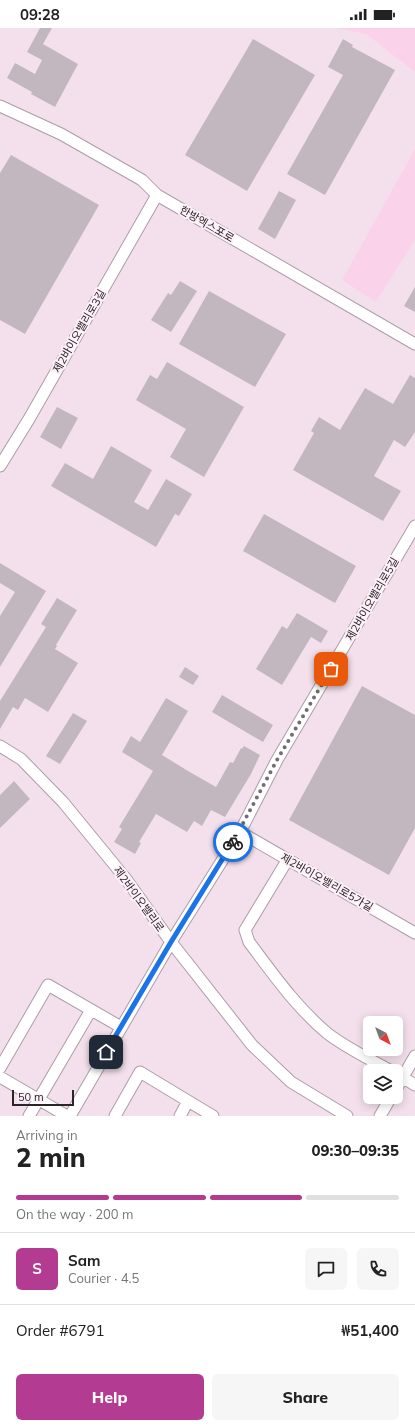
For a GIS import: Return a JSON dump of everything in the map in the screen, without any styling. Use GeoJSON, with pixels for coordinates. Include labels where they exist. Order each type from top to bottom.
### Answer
{"type":"FeatureCollection","features":[{"type":"Feature","properties":{"kind":"street","name":"한방엑스포로"},"geometry":{"type":"LineString","coordinates":[[0,106],[61,134],[142,180],[157,195],[415,344]]}},
{"type":"Feature","properties":{"kind":"street","name":"제2바이오밸리로3길"},"geometry":{"type":"LineString","coordinates":[[0,466],[157,195]]}},
{"type":"Feature","properties":{"kind":"street","name":"제2바이오밸리로5길"},"geometry":{"type":"LineString","coordinates":[[70,1116],[171,942],[240,832],[277,760],[415,526]]}},
{"type":"Feature","properties":{"kind":"street","name":"제2바이오밸리로"},"geometry":{"type":"LineString","coordinates":[[0,746],[22,759],[63,802],[126,879],[171,942],[252,1045],[291,1082],[347,1116]]}},
{"type":"Feature","properties":{"kind":"street","name":"제2바이오밸리로5가길"},"geometry":{"type":"LineString","coordinates":[[240,832],[415,933]]}},
{"type":"Feature","properties":{"kind":"street"},"geometry":{"type":"LineString","coordinates":[[288,859],[245,930],[249,942],[299,1006],[328,1033],[343,1044],[379,1064]]}},
{"type":"Feature","properties":{"kind":"street"},"geometry":{"type":"LineString","coordinates":[[0,1068],[48,985],[121,1027]]}},
{"type":"Feature","properties":{"kind":"street"},"geometry":{"type":"LineString","coordinates":[[29,1116],[91,1010]]}},
{"type":"Feature","properties":{"kind":"street"},"geometry":{"type":"LineString","coordinates":[[403,1071],[415,1056]]}},
{"type":"Feature","properties":{"kind":"street"},"geometry":{"type":"LineString","coordinates":[[115,1116],[140,1072],[213,1116]]}},
{"type":"Feature","properties":{"kind":"street"},"geometry":{"type":"LineString","coordinates":[[0,1077],[66,1116]]}},
{"type":"Feature","properties":{"kind":"street"},"geometry":{"type":"LineString","coordinates":[[403,1078],[415,1085]]}},
{"type":"Feature","properties":{"kind":"street"},"geometry":{"type":"LineString","coordinates":[[180,1116],[188,1101]]}},
{"type":"Feature","properties":{"kind":"street"},"geometry":{"type":"LineString","coordinates":[[380,1116],[387,1104]]}},
{"type":"Feature","properties":{"kind":"shaded area"},"geometry":{"type":"Polygon","coordinates":[[[0,28],[415,28],[415,1116],[0,1116],[0,28]]]}},
{"type":"Feature","properties":{"kind":"shaded area"},"geometry":{"type":"Polygon","coordinates":[[[335,28],[415,28],[415,72],[366,34],[335,28]]]}},
{"type":"Feature","properties":{"kind":"shaded area"},"geometry":{"type":"Polygon","coordinates":[[[415,149],[415,240],[376,302],[342,280],[415,149]]]}},
{"type":"Feature","properties":{"kind":"building"},"geometry":{"type":"Polygon","coordinates":[[[40,28],[52,28],[43,44],[78,64],[55,107],[31,94],[32,92],[7,78],[15,63],[35,74],[42,60],[27,52],[40,28]]]}},
{"type":"Feature","properties":{"kind":"building"},"geometry":{"type":"Polygon","coordinates":[[[253,39],[315,75],[247,191],[185,155],[253,39]]]}},
{"type":"Feature","properties":{"kind":"building"},"geometry":{"type":"Polygon","coordinates":[[[343,39],[353,45],[352,47],[395,70],[325,195],[287,174],[343,75],[328,67],[343,39]]]}},
{"type":"Feature","properties":{"kind":"building"},"geometry":{"type":"Polygon","coordinates":[[[11,155],[99,205],[25,334],[0,320],[0,173],[11,155]]]}},
{"type":"Feature","properties":{"kind":"building"},"geometry":{"type":"Polygon","coordinates":[[[279,191],[296,200],[275,239],[258,229],[279,191]]]}},
{"type":"Feature","properties":{"kind":"building"},"geometry":{"type":"Polygon","coordinates":[[[180,281],[197,291],[171,332],[151,320],[168,293],[171,295],[180,281]]]}},
{"type":"Feature","properties":{"kind":"building"},"geometry":{"type":"Polygon","coordinates":[[[415,287],[415,312],[404,306],[415,287]]]}},
{"type":"Feature","properties":{"kind":"building"},"geometry":{"type":"Polygon","coordinates":[[[209,291],[286,334],[255,387],[179,344],[209,291]]]}},
{"type":"Feature","properties":{"kind":"building"},"geometry":{"type":"Polygon","coordinates":[[[167,362],[244,407],[204,477],[170,457],[186,429],[136,400],[150,375],[157,379],[167,362]]]}},
{"type":"Feature","properties":{"kind":"building"},"geometry":{"type":"Polygon","coordinates":[[[410,375],[415,378],[415,432],[405,447],[394,440],[374,476],[401,491],[383,521],[293,470],[314,433],[311,431],[319,417],[340,430],[365,388],[393,404],[410,375]]]}},
{"type":"Feature","properties":{"kind":"building"},"geometry":{"type":"Polygon","coordinates":[[[57,407],[78,418],[61,449],[40,437],[57,407]]]}},
{"type":"Feature","properties":{"kind":"building"},"geometry":{"type":"Polygon","coordinates":[[[111,446],[152,470],[134,502],[148,510],[166,479],[192,494],[179,516],[175,514],[156,547],[51,486],[65,463],[93,479],[111,446]]]}},
{"type":"Feature","properties":{"kind":"building"},"geometry":{"type":"Polygon","coordinates":[[[264,514],[356,566],[335,603],[243,551],[264,514]]]}},
{"type":"Feature","properties":{"kind":"building"},"geometry":{"type":"Polygon","coordinates":[[[0,563],[46,591],[0,667],[0,616],[15,592],[0,583],[0,563]]]}},
{"type":"Feature","properties":{"kind":"building"},"geometry":{"type":"Polygon","coordinates":[[[57,598],[77,610],[55,649],[78,663],[48,712],[25,698],[18,710],[13,707],[0,729],[0,701],[46,627],[41,624],[57,598]]]}},
{"type":"Feature","properties":{"kind":"building"},"geometry":{"type":"Polygon","coordinates":[[[297,613],[328,631],[321,643],[311,637],[282,685],[256,669],[282,626],[287,629],[297,613]]]}},
{"type":"Feature","properties":{"kind":"building"},"geometry":{"type":"Polygon","coordinates":[[[185,667],[199,676],[193,685],[179,677],[185,667]]]}},
{"type":"Feature","properties":{"kind":"building"},"geometry":{"type":"Polygon","coordinates":[[[362,686],[415,715],[415,828],[389,875],[289,820],[362,686]]]}},
{"type":"Feature","properties":{"kind":"building"},"geometry":{"type":"Polygon","coordinates":[[[222,695],[273,725],[263,742],[212,712],[222,695]]]}},
{"type":"Feature","properties":{"kind":"building"},"geometry":{"type":"Polygon","coordinates":[[[166,698],[188,711],[162,755],[188,771],[216,787],[230,762],[233,763],[241,748],[242,749],[244,746],[260,755],[251,774],[225,817],[211,810],[202,826],[194,821],[187,832],[156,814],[139,842],[141,843],[135,854],[114,842],[122,829],[119,827],[153,771],[122,752],[131,736],[140,742],[166,698]]]}},
{"type":"Feature","properties":{"kind":"building"},"geometry":{"type":"Polygon","coordinates":[[[73,713],[87,721],[60,764],[46,756],[73,713]]]}},
{"type":"Feature","properties":{"kind":"building"},"geometry":{"type":"Polygon","coordinates":[[[14,781],[30,799],[0,828],[0,795],[14,781]]]}},
{"type":"Feature","properties":{"kind":"way so far"},"geometry":{"type":"LineString","coordinates":[[233,842],[240,832],[277,760],[331,669]]}},
{"type":"Feature","properties":{"kind":"route"},"geometry":{"type":"LineString","coordinates":[[106,1052],[171,942],[233,842]]}}]}
